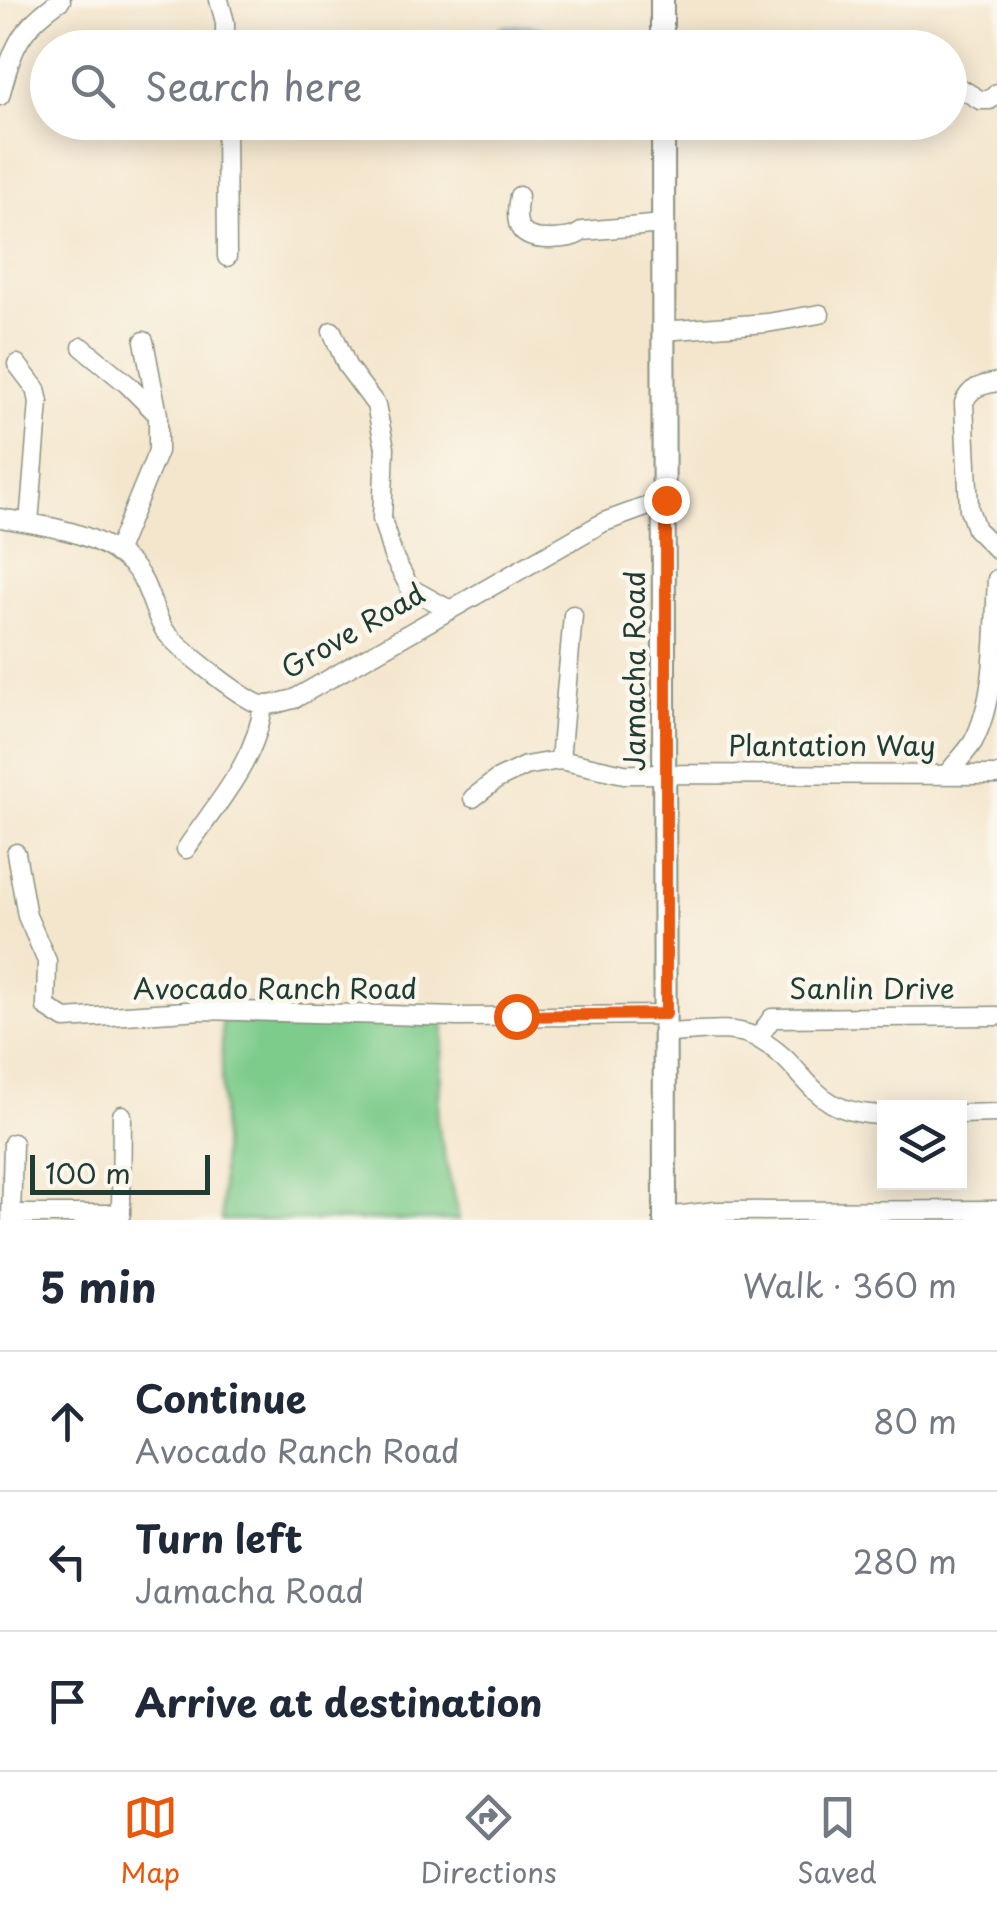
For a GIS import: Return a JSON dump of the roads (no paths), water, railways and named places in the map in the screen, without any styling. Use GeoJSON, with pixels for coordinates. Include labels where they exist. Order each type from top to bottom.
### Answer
{"type":"FeatureCollection","features":[{"type":"Feature","properties":{"kind":"main road"},"geometry":{"type":"LineString","coordinates":[[662,0],[665,30]]}},
{"type":"Feature","properties":{"kind":"main road","name":"Jamacha Road"},"geometry":{"type":"LineString","coordinates":[[662,140],[665,1219]]}},
{"type":"Feature","properties":{"kind":"street"},"geometry":{"type":"LineString","coordinates":[[0,96],[14,46],[38,15],[61,0]]}},
{"type":"Feature","properties":{"kind":"street"},"geometry":{"type":"LineString","coordinates":[[219,0],[225,30]]}},
{"type":"Feature","properties":{"kind":"street"},"geometry":{"type":"LineString","coordinates":[[226,140],[227,257]]}},
{"type":"Feature","properties":{"kind":"street"},"geometry":{"type":"LineString","coordinates":[[519,196],[517,220],[532,239],[573,238],[583,230],[663,224]]}},
{"type":"Feature","properties":{"kind":"street"},"geometry":{"type":"LineString","coordinates":[[663,331],[767,323],[820,314]]}},
{"type":"Feature","properties":{"kind":"street"},"geometry":{"type":"LineString","coordinates":[[332,331],[347,366],[376,404],[385,448],[382,519],[393,556],[410,588],[448,608]]}},
{"type":"Feature","properties":{"kind":"street"},"geometry":{"type":"LineString","coordinates":[[116,552],[158,451],[158,416],[144,341]]}},
{"type":"Feature","properties":{"kind":"street"},"geometry":{"type":"LineString","coordinates":[[82,347],[158,416]]}},
{"type":"Feature","properties":{"kind":"street"},"geometry":{"type":"LineString","coordinates":[[17,364],[36,388],[38,402],[29,523]]}},
{"type":"Feature","properties":{"kind":"street"},"geometry":{"type":"LineString","coordinates":[[997,382],[979,386],[964,403],[969,509],[976,529],[997,550]]}},
{"type":"Feature","properties":{"kind":"street","name":"Grove Road"},"geometry":{"type":"LineString","coordinates":[[0,518],[85,537],[116,552],[142,576],[166,632],[235,692],[263,705],[294,699],[604,522],[666,500]]}},
{"type":"Feature","properties":{"kind":"street"},"geometry":{"type":"LineString","coordinates":[[948,773],[972,744],[982,724],[991,686],[997,579]]}},
{"type":"Feature","properties":{"kind":"street"},"geometry":{"type":"LineString","coordinates":[[473,798],[496,780],[525,766],[560,760],[573,614]]}},
{"type":"Feature","properties":{"kind":"street"},"geometry":{"type":"LineString","coordinates":[[186,849],[252,750],[260,732],[263,705]]}},
{"type":"Feature","properties":{"kind":"street","name":"Plantation Way"},"geometry":{"type":"LineString","coordinates":[[560,760],[624,774],[997,776]]}},
{"type":"Feature","properties":{"kind":"street","name":"Avocado Ranch Road"},"geometry":{"type":"LineString","coordinates":[[16,853],[27,916],[48,961],[46,1007],[64,1019],[202,1010],[666,1024]]}},
{"type":"Feature","properties":{"kind":"street","name":"Sanlin Drive"},"geometry":{"type":"LineString","coordinates":[[758,1038],[772,1018],[997,1016]]}},
{"type":"Feature","properties":{"kind":"street"},"geometry":{"type":"LineString","coordinates":[[666,1024],[758,1038],[823,1099],[842,1110],[877,1114]]}},
{"type":"Feature","properties":{"kind":"street"},"geometry":{"type":"LineString","coordinates":[[967,1114],[997,1114]]}},
{"type":"Feature","properties":{"kind":"street"},"geometry":{"type":"LineString","coordinates":[[13,1143],[11,1217],[120,1214],[122,1115]]}},
{"type":"Feature","properties":{"kind":"street"},"geometry":{"type":"LineString","coordinates":[[665,1219],[716,1211],[997,1210]]}},
{"type":"Feature","properties":{"kind":"water"},"geometry":{"type":"Polygon","coordinates":[[[527,25],[548,30],[499,30],[527,25]]]}}]}
